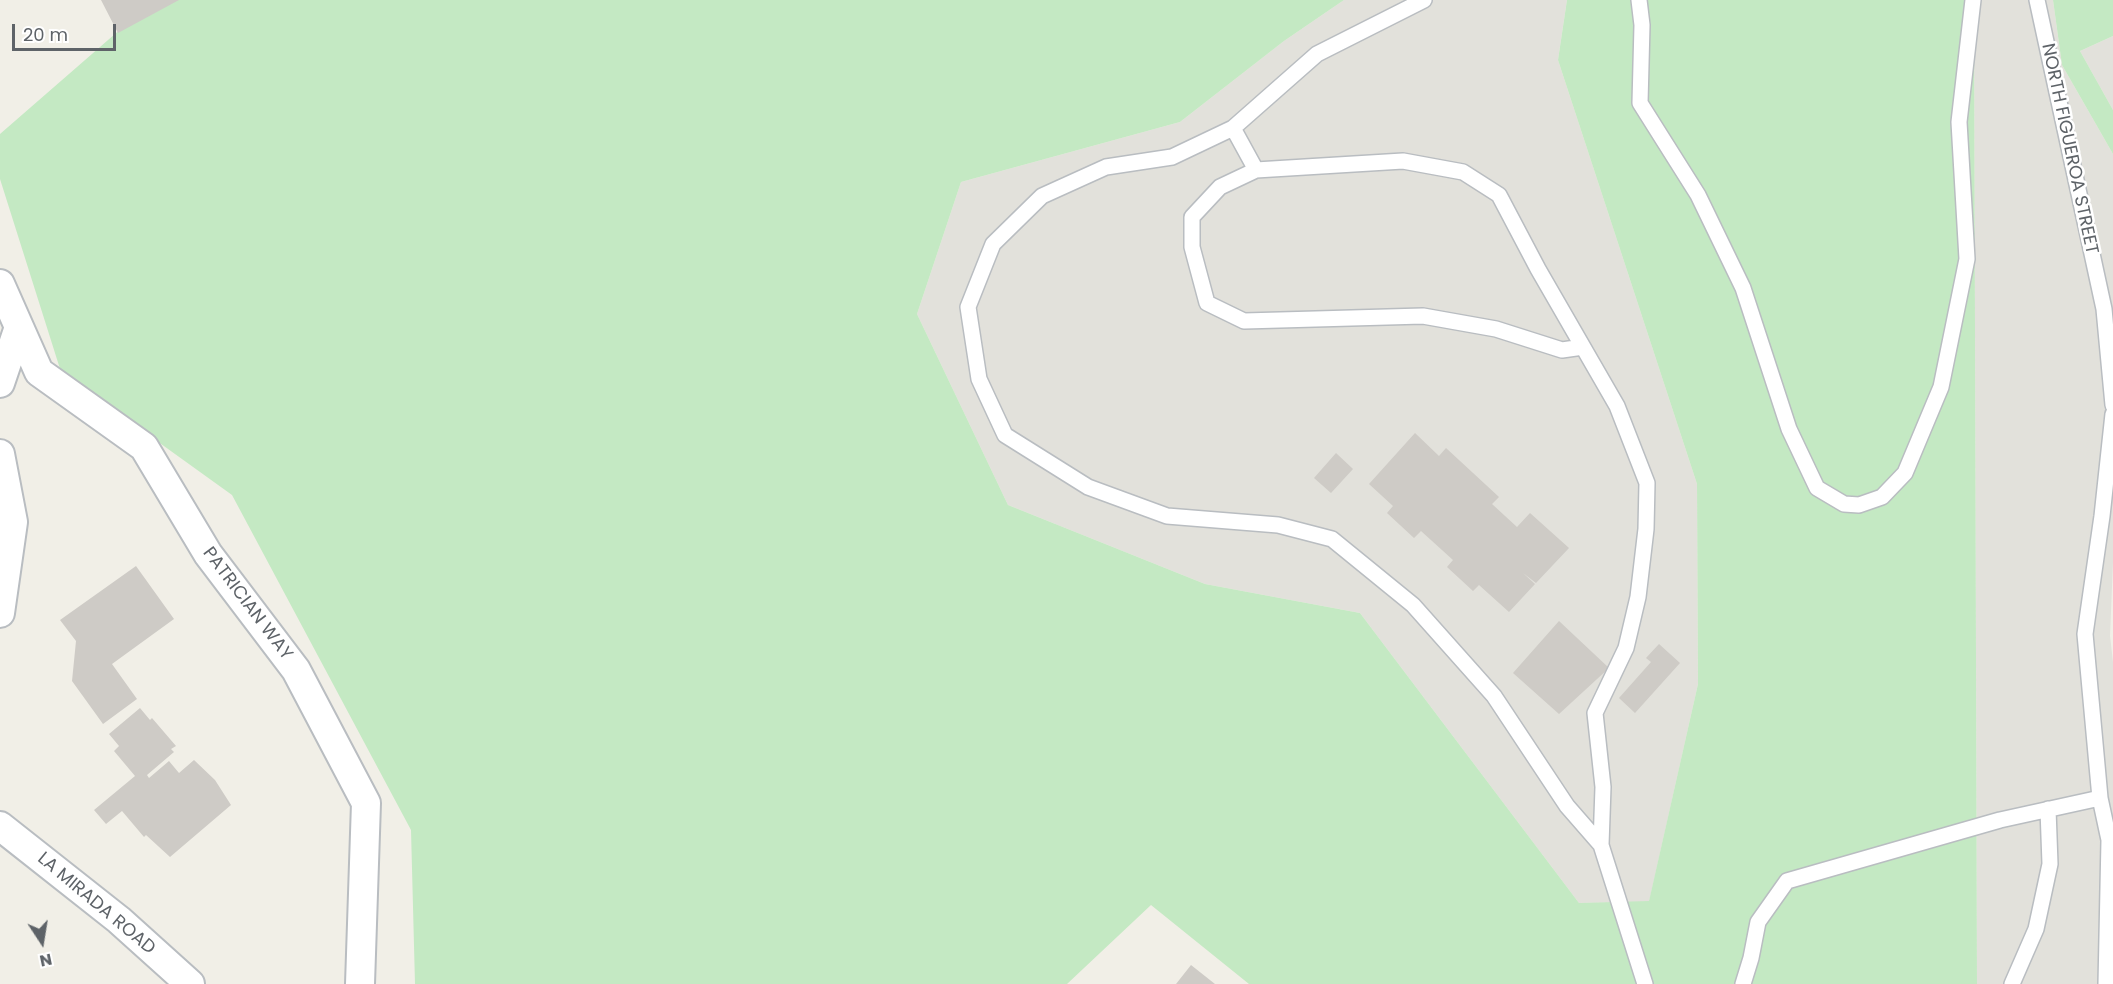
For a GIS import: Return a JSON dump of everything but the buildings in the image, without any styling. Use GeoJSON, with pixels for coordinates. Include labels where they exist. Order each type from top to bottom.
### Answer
{"type":"FeatureCollection","features":[{"type":"Feature","properties":{"kind":"street","name":"PATRICIAN WAY"},"geometry":{"type":"LineString","coordinates":[[0,284],[39,372],[144,447],[208,554],[296,670],[366,802],[360,984]]}},
{"type":"Feature","properties":{"kind":"street"},"geometry":{"type":"LineString","coordinates":[[0,383],[19,327]]}},
{"type":"Feature","properties":{"kind":"street"},"geometry":{"type":"LineString","coordinates":[[0,454],[13,522],[0,613]]}},
{"type":"Feature","properties":{"kind":"street","name":"LA MIRADA ROAD"},"geometry":{"type":"LineString","coordinates":[[0,826],[119,920],[190,984]]}},
{"type":"Feature","properties":{"kind":"lane"},"geometry":{"type":"LineString","coordinates":[[1424,0],[1317,54],[1233,128],[1172,157],[1106,166],[1042,196],[993,244],[968,307],[979,379],[1005,435],[1088,487],[1167,516],[1278,525],[1332,539],[1413,605],[1494,696],[1567,806],[1601,845]]}},
{"type":"Feature","properties":{"kind":"lane"},"geometry":{"type":"LineString","coordinates":[[1639,0],[1642,25],[1640,103],[1698,195],[1743,288],[1790,429],[1816,488],[1844,504],[1859,505],[1882,497],[1905,472],[1941,387],[1967,259],[1959,122],[1973,0]]}},
{"type":"Feature","properties":{"kind":"lane","name":"NORTH FIGUEROA STREET"},"geometry":{"type":"LineString","coordinates":[[2037,0],[2104,309],[2113,405]]}},
{"type":"Feature","properties":{"kind":"lane"},"geometry":{"type":"LineString","coordinates":[[1233,128],[1256,170]]}},
{"type":"Feature","properties":{"kind":"lane"},"geometry":{"type":"LineString","coordinates":[[1583,347],[1562,350],[1496,330],[1424,316],[1244,321],[1207,303],[1192,247],[1192,217],[1220,187],[1256,170],[1403,161],[1463,172],[1499,195],[1617,406],[1647,483],[1646,529],[1638,597],[1626,648],[1595,713],[1603,787],[1601,845],[1645,984]]}},
{"type":"Feature","properties":{"kind":"lane"},"geometry":{"type":"LineString","coordinates":[[2106,984],[2109,840],[2100,798],[2085,634],[2102,516],[2113,414]]}},
{"type":"Feature","properties":{"kind":"lane"},"geometry":{"type":"LineString","coordinates":[[1743,984],[1758,922],[1787,881],[2000,820],[2100,798]]}},
{"type":"Feature","properties":{"kind":"lane"},"geometry":{"type":"LineString","coordinates":[[2012,984],[2036,929],[2050,864],[2048,809]]}},
{"type":"Feature","properties":{"kind":"shaded area"},"geometry":{"type":"Polygon","coordinates":[[[1344,0],[1567,0],[1558,60],[1697,484],[1698,684],[1649,902],[1579,903],[1360,613],[1205,584],[1008,505],[917,314],[961,182],[1180,122],[1284,41],[1344,0]]]}},
{"type":"Feature","properties":{"kind":"shaded area"},"geometry":{"type":"Polygon","coordinates":[[[1974,0],[2053,0],[2062,65],[2113,154],[2113,562],[2110,636],[2113,662],[2113,984],[1977,984],[1974,0]]]}},
{"type":"Feature","properties":{"kind":"shaded area"},"geometry":{"type":"Polygon","coordinates":[[[2113,36],[2113,110],[2080,51],[2113,36]]]}},
{"type":"Feature","properties":{"kind":"green space"},"geometry":{"type":"Polygon","coordinates":[[[154,0],[1344,0],[1284,41],[1180,122],[961,182],[917,314],[1008,505],[1205,584],[1360,613],[1579,903],[1649,901],[1698,684],[1697,484],[1558,60],[1567,0],[1974,0],[1977,984],[1249,984],[1151,905],[1067,984],[415,984],[411,830],[232,495],[61,372],[0,179],[0,134],[154,0]]]}},
{"type":"Feature","properties":{"kind":"green space"},"geometry":{"type":"Polygon","coordinates":[[[2053,0],[2113,0],[2113,36],[2080,51],[2113,110],[2113,154],[2062,65],[2053,0]]]}}]}
